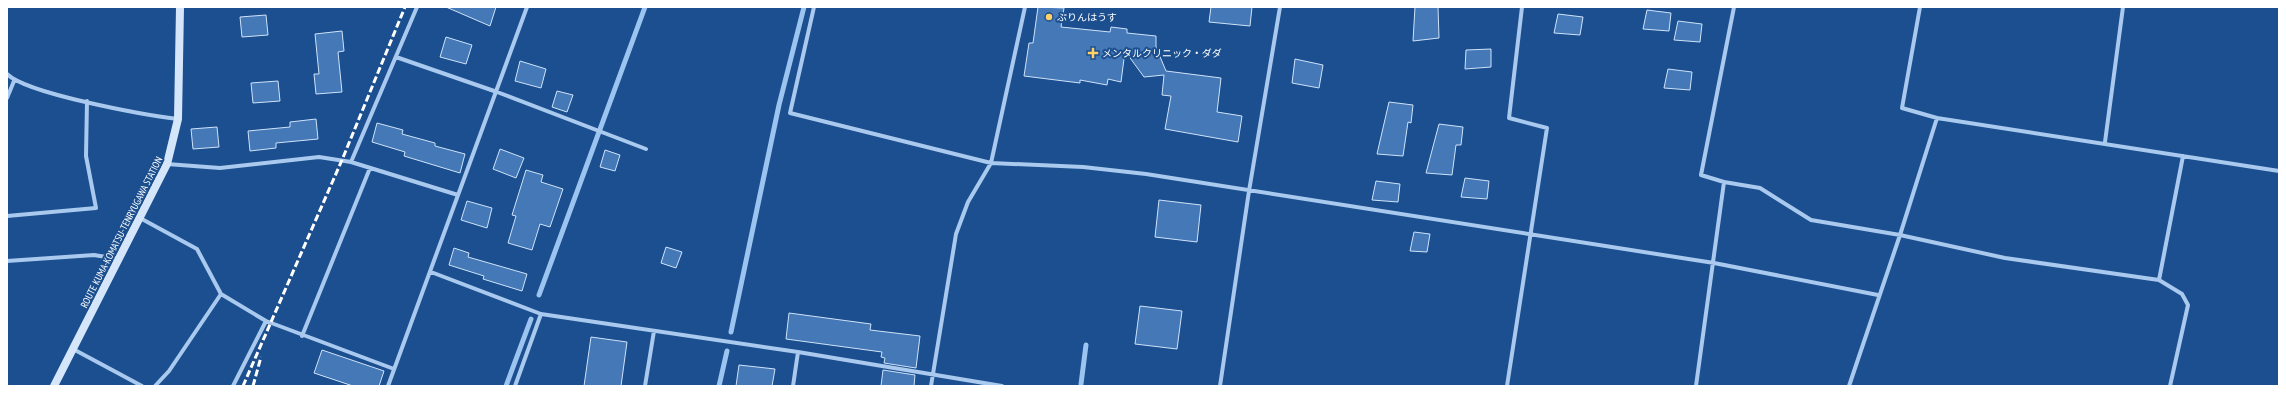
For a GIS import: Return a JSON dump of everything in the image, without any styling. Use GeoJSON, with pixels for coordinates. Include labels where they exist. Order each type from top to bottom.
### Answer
{"type":"FeatureCollection","features":[{"type":"Feature","properties":{"kind":"main road","name":"ROUTE KUMA-KOMATSU-TENRYUGAWA STATION"},"geometry":{"type":"LineString","coordinates":[[54,386],[167,164],[178,119],[180,7]]}},
{"type":"Feature","properties":{"kind":"street"},"geometry":{"type":"LineString","coordinates":[[351,162],[417,7]]}},
{"type":"Feature","properties":{"kind":"street"},"geometry":{"type":"LineString","coordinates":[[388,386],[527,7]]}},
{"type":"Feature","properties":{"kind":"street"},"geometry":{"type":"LineString","coordinates":[[814,7],[790,114],[991,163],[1083,167],[1146,174],[1714,263],[1878,296]]}},
{"type":"Feature","properties":{"kind":"street"},"geometry":{"type":"LineString","coordinates":[[931,386],[956,234],[968,202],[991,163],[1025,7]]}},
{"type":"Feature","properties":{"kind":"street"},"geometry":{"type":"LineString","coordinates":[[1220,386],[1249,191],[1280,7]]}},
{"type":"Feature","properties":{"kind":"street"},"geometry":{"type":"LineString","coordinates":[[1507,386],[1547,128],[1509,118],[1522,7]]}},
{"type":"Feature","properties":{"kind":"street"},"geometry":{"type":"LineString","coordinates":[[1734,7],[1701,175],[1724,182],[1760,188],[1811,220],[1900,235],[2005,258],[2159,280],[2182,294],[2188,306],[2170,386]]}},
{"type":"Feature","properties":{"kind":"street"},"geometry":{"type":"LineString","coordinates":[[1920,7],[1902,108],[1937,118],[2105,142],[2279,171]]}},
{"type":"Feature","properties":{"kind":"street"},"geometry":{"type":"LineString","coordinates":[[2105,142],[2123,7]]}},
{"type":"Feature","properties":{"kind":"street"},"geometry":{"type":"LineString","coordinates":[[396,57],[497,92],[646,149]]}},
{"type":"Feature","properties":{"kind":"street"},"geometry":{"type":"LineString","coordinates":[[7,74],[14,81],[48,92],[133,112],[178,119]]}},
{"type":"Feature","properties":{"kind":"street"},"geometry":{"type":"LineString","coordinates":[[7,98],[14,81]]}},
{"type":"Feature","properties":{"kind":"street"},"geometry":{"type":"LineString","coordinates":[[7,216],[96,208],[86,156],[87,100]]}},
{"type":"Feature","properties":{"kind":"street"},"geometry":{"type":"LineString","coordinates":[[1849,386],[1878,296],[1900,235],[1937,118]]}},
{"type":"Feature","properties":{"kind":"street"},"geometry":{"type":"LineString","coordinates":[[2159,280],[2183,156]]}},
{"type":"Feature","properties":{"kind":"street"},"geometry":{"type":"LineString","coordinates":[[167,164],[220,168],[319,157],[351,162],[458,196]]}},
{"type":"Feature","properties":{"kind":"street"},"geometry":{"type":"LineString","coordinates":[[302,336],[370,168]]}},
{"type":"Feature","properties":{"kind":"street"},"geometry":{"type":"LineString","coordinates":[[1696,386],[1724,182]]}},
{"type":"Feature","properties":{"kind":"street"},"geometry":{"type":"LineString","coordinates":[[140,218],[197,249],[221,294],[266,321],[302,336],[394,369]]}},
{"type":"Feature","properties":{"kind":"street"},"geometry":{"type":"LineString","coordinates":[[7,261],[94,255],[118,259]]}},
{"type":"Feature","properties":{"kind":"street"},"geometry":{"type":"LineString","coordinates":[[431,272],[541,314],[798,352],[1002,386]]}},
{"type":"Feature","properties":{"kind":"street"},"geometry":{"type":"LineString","coordinates":[[155,386],[169,371],[221,294]]}},
{"type":"Feature","properties":{"kind":"street"},"geometry":{"type":"LineString","coordinates":[[515,386],[541,314]]}},
{"type":"Feature","properties":{"kind":"street"},"geometry":{"type":"LineString","coordinates":[[233,386],[266,321]]}},
{"type":"Feature","properties":{"kind":"street"},"geometry":{"type":"LineString","coordinates":[[645,386],[654,330]]}},
{"type":"Feature","properties":{"kind":"street"},"geometry":{"type":"LineString","coordinates":[[73,349],[142,386]]}},
{"type":"Feature","properties":{"kind":"street"},"geometry":{"type":"LineString","coordinates":[[793,386],[798,352]]}},
{"type":"Feature","properties":{"kind":"building"},"geometry":{"type":"Polygon","coordinates":[[[446,7],[496,7],[490,26],[446,7]]]}},
{"type":"Feature","properties":{"kind":"building"},"geometry":{"type":"Polygon","coordinates":[[[1038,7],[1064,8],[1061,27],[1110,32],[1111,27],[1127,29],[1127,33],[1156,36],[1156,47],[1166,71],[1221,78],[1217,112],[1242,116],[1238,142],[1165,129],[1171,96],[1162,95],[1164,75],[1144,77],[1125,51],[1121,82],[1108,79],[1107,85],[1080,80],[1080,83],[1024,76],[1029,43],[1033,43],[1038,7]]]}},
{"type":"Feature","properties":{"kind":"building"},"geometry":{"type":"Polygon","coordinates":[[[1211,7],[1252,7],[1250,26],[1209,22],[1211,7]]]}},
{"type":"Feature","properties":{"kind":"building"},"geometry":{"type":"Polygon","coordinates":[[[1415,7],[1438,7],[1439,38],[1413,41],[1415,7]]]}},
{"type":"Feature","properties":{"kind":"building"},"geometry":{"type":"Polygon","coordinates":[[[1647,10],[1671,13],[1669,31],[1643,29],[1647,10]]]}},
{"type":"Feature","properties":{"kind":"building"},"geometry":{"type":"Polygon","coordinates":[[[1558,14],[1583,17],[1580,35],[1554,33],[1558,14]]]}},
{"type":"Feature","properties":{"kind":"building"},"geometry":{"type":"Polygon","coordinates":[[[266,15],[268,35],[242,37],[240,17],[266,15]]]}},
{"type":"Feature","properties":{"kind":"building"},"geometry":{"type":"Polygon","coordinates":[[[1678,21],[1702,24],[1700,42],[1674,40],[1678,21]]]}},
{"type":"Feature","properties":{"kind":"building"},"geometry":{"type":"Polygon","coordinates":[[[342,31],[344,51],[338,52],[342,92],[316,94],[314,74],[319,74],[315,34],[342,31]]]}},
{"type":"Feature","properties":{"kind":"building"},"geometry":{"type":"Polygon","coordinates":[[[446,37],[472,45],[466,64],[440,57],[446,37]]]}},
{"type":"Feature","properties":{"kind":"building"},"geometry":{"type":"Polygon","coordinates":[[[1491,49],[1491,67],[1465,69],[1466,50],[1491,49]]]}},
{"type":"Feature","properties":{"kind":"building"},"geometry":{"type":"Polygon","coordinates":[[[1295,59],[1323,65],[1319,88],[1292,83],[1295,59]]]}},
{"type":"Feature","properties":{"kind":"building"},"geometry":{"type":"Polygon","coordinates":[[[520,61],[546,69],[541,88],[515,81],[520,61]]]}},
{"type":"Feature","properties":{"kind":"building"},"geometry":{"type":"Polygon","coordinates":[[[1668,69],[1692,72],[1690,90],[1664,88],[1668,69]]]}},
{"type":"Feature","properties":{"kind":"building"},"geometry":{"type":"Polygon","coordinates":[[[278,81],[280,101],[253,103],[251,83],[278,81]]]}},
{"type":"Feature","properties":{"kind":"building"},"geometry":{"type":"Polygon","coordinates":[[[557,91],[573,95],[567,112],[552,107],[557,91]]]}},
{"type":"Feature","properties":{"kind":"building"},"geometry":{"type":"Polygon","coordinates":[[[1389,102],[1413,105],[1411,123],[1408,122],[1403,156],[1377,154],[1389,102]]]}},
{"type":"Feature","properties":{"kind":"building"},"geometry":{"type":"Polygon","coordinates":[[[316,119],[318,139],[276,143],[276,148],[250,151],[248,131],[290,127],[290,122],[316,119]]]}},
{"type":"Feature","properties":{"kind":"building"},"geometry":{"type":"Polygon","coordinates":[[[377,123],[403,130],[402,134],[435,143],[435,146],[465,154],[460,173],[404,156],[405,152],[372,142],[377,123]]]}},
{"type":"Feature","properties":{"kind":"building"},"geometry":{"type":"Polygon","coordinates":[[[1439,124],[1463,127],[1461,145],[1456,145],[1452,175],[1426,173],[1439,124]]]}},
{"type":"Feature","properties":{"kind":"building"},"geometry":{"type":"Polygon","coordinates":[[[217,127],[219,147],[193,149],[191,129],[217,127]]]}},
{"type":"Feature","properties":{"kind":"building"},"geometry":{"type":"Polygon","coordinates":[[[500,149],[524,158],[516,178],[493,169],[500,149]]]}},
{"type":"Feature","properties":{"kind":"building"},"geometry":{"type":"Polygon","coordinates":[[[605,150],[620,155],[615,171],[600,167],[605,150]]]}},
{"type":"Feature","properties":{"kind":"building"},"geometry":{"type":"Polygon","coordinates":[[[526,170],[543,175],[541,182],[563,189],[550,227],[540,224],[532,250],[508,243],[516,216],[512,215],[526,170]]]}},
{"type":"Feature","properties":{"kind":"building"},"geometry":{"type":"Polygon","coordinates":[[[1465,178],[1489,181],[1487,199],[1461,197],[1465,178]]]}},
{"type":"Feature","properties":{"kind":"building"},"geometry":{"type":"Polygon","coordinates":[[[1376,181],[1400,184],[1398,202],[1372,200],[1376,181]]]}},
{"type":"Feature","properties":{"kind":"building"},"geometry":{"type":"Polygon","coordinates":[[[1159,200],[1201,205],[1197,242],[1155,237],[1159,200]]]}},
{"type":"Feature","properties":{"kind":"building"},"geometry":{"type":"Polygon","coordinates":[[[467,201],[492,208],[487,228],[461,220],[467,201]]]}},
{"type":"Feature","properties":{"kind":"building"},"geometry":{"type":"Polygon","coordinates":[[[1414,232],[1430,234],[1427,252],[1410,251],[1414,232]]]}},
{"type":"Feature","properties":{"kind":"building"},"geometry":{"type":"Polygon","coordinates":[[[666,247],[682,252],[676,268],[661,263],[666,247]]]}},
{"type":"Feature","properties":{"kind":"building"},"geometry":{"type":"Polygon","coordinates":[[[454,248],[469,253],[468,257],[527,274],[522,291],[483,279],[484,276],[449,265],[454,248]]]}},
{"type":"Feature","properties":{"kind":"building"},"geometry":{"type":"Polygon","coordinates":[[[1140,306],[1182,311],[1177,349],[1135,344],[1140,306]]]}},
{"type":"Feature","properties":{"kind":"building"},"geometry":{"type":"Polygon","coordinates":[[[789,313],[871,324],[870,330],[920,336],[916,368],[884,363],[885,358],[881,357],[882,352],[786,339],[789,313]]]}},
{"type":"Feature","properties":{"kind":"building"},"geometry":{"type":"Polygon","coordinates":[[[591,337],[627,342],[621,386],[584,386],[591,337]]]}},
{"type":"Feature","properties":{"kind":"building"},"geometry":{"type":"Polygon","coordinates":[[[322,350],[384,371],[379,386],[353,386],[314,373],[322,350]]]}},
{"type":"Feature","properties":{"kind":"building"},"geometry":{"type":"Polygon","coordinates":[[[739,365],[775,369],[772,386],[736,386],[739,365]]]}},
{"type":"Feature","properties":{"kind":"building"},"geometry":{"type":"Polygon","coordinates":[[[883,370],[915,375],[914,386],[881,386],[883,370]]]}},
{"type":"Feature","properties":{"kind":"waterway"},"geometry":{"type":"LineString","coordinates":[[539,295],[645,7]]}},
{"type":"Feature","properties":{"kind":"waterway"},"geometry":{"type":"LineString","coordinates":[[731,332],[779,105],[804,7]]}},
{"type":"Feature","properties":{"kind":"waterway"},"geometry":{"type":"LineString","coordinates":[[506,386],[531,319]]}},
{"type":"Feature","properties":{"kind":"waterway"},"geometry":{"type":"LineString","coordinates":[[1081,384],[1086,345]]}},
{"type":"Feature","properties":{"kind":"waterway"},"geometry":{"type":"LineString","coordinates":[[719,386],[727,351]]}},
{"type":"Feature","properties":{"kind":"railway"},"geometry":{"type":"LineString","coordinates":[[243,386],[342,160],[405,7]]}},
{"type":"Feature","properties":{"kind":"railway"},"geometry":{"type":"LineString","coordinates":[[253,386],[261,357]]}},
{"type":"Feature","properties":{"kind":"place","name":"ぷりんはうす"},"geometry":{"type":"Point","coordinates":[1049,17]}},
{"type":"Feature","properties":{"kind":"place","name":"メンタルクリニック・ダダ"},"geometry":{"type":"Point","coordinates":[1093,53]}}]}
